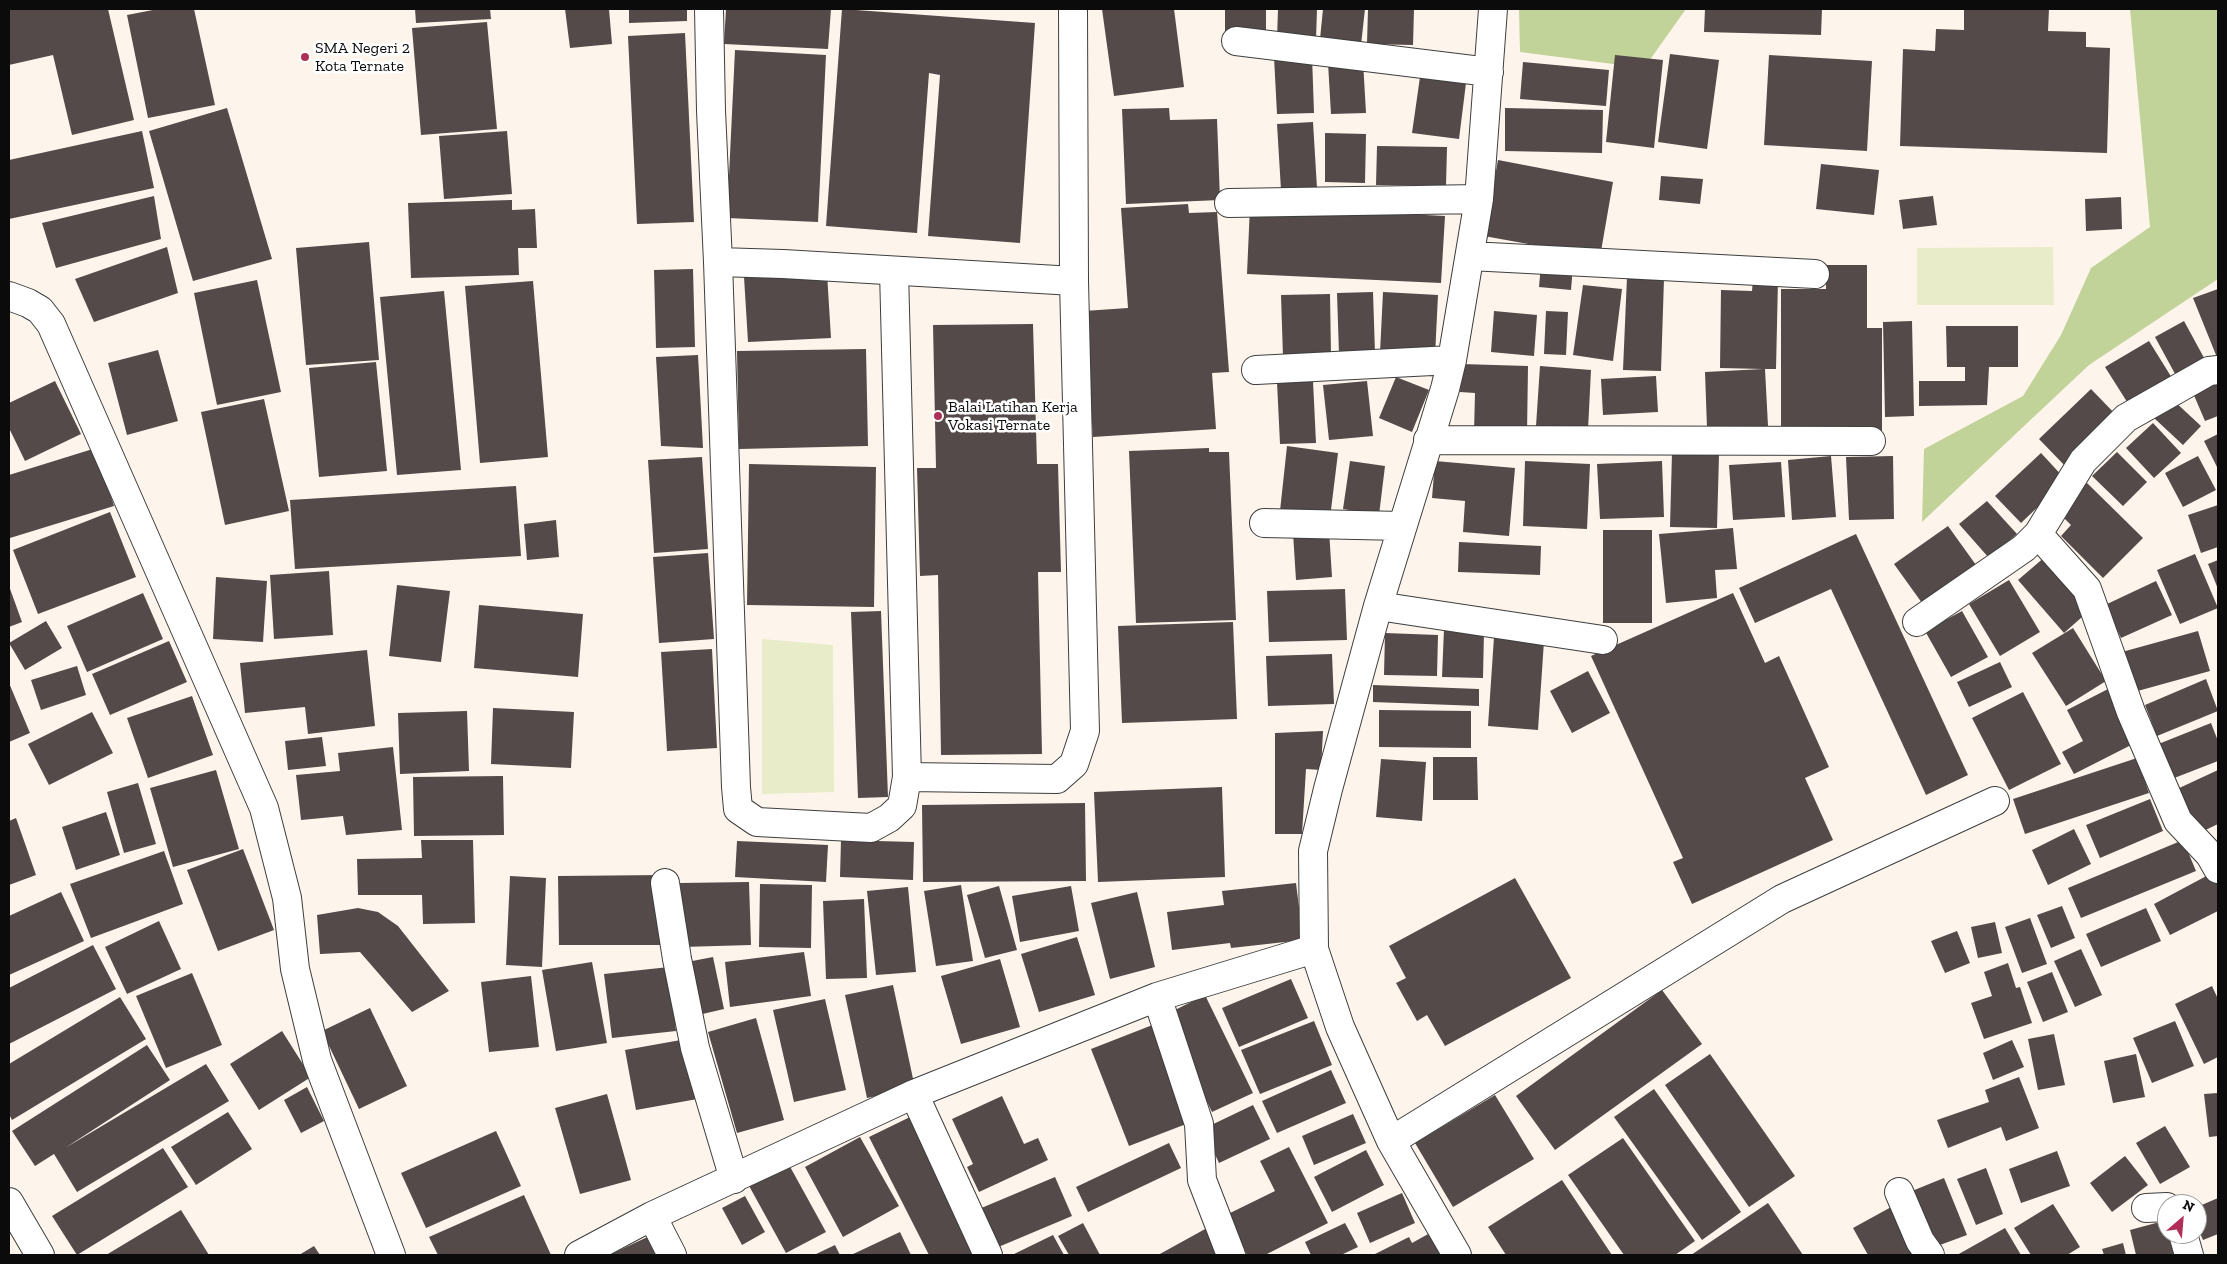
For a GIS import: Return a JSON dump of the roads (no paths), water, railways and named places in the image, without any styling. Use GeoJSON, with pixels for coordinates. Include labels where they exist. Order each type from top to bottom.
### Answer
{"type":"FeatureCollection","features":[{"type":"Feature","properties":{"kind":"street"},"geometry":{"type":"LineString","coordinates":[[709,9],[735,777],[738,809],[757,822],[871,828],[889,818],[902,806],[907,777],[894,271]]}},
{"type":"Feature","properties":{"kind":"street"},"geometry":{"type":"LineString","coordinates":[[907,777],[1057,779],[1074,764],[1085,731],[1074,281],[1073,9]]}},
{"type":"Feature","properties":{"kind":"street"},"geometry":{"type":"LineString","coordinates":[[1457,1255],[1391,1141],[1340,1027],[1314,949],[1314,851],[1328,789],[1378,606],[1445,389],[1452,360],[1479,199],[1494,9]]}},
{"type":"Feature","properties":{"kind":"street"},"geometry":{"type":"LineString","coordinates":[[1236,41],[1489,72]]}},
{"type":"Feature","properties":{"kind":"street"},"geometry":{"type":"LineString","coordinates":[[1229,203],[1479,199]]}},
{"type":"Feature","properties":{"kind":"street"},"geometry":{"type":"LineString","coordinates":[[1470,256],[1815,274]]}},
{"type":"Feature","properties":{"kind":"street"},"geometry":{"type":"LineString","coordinates":[[718,262],[1074,281]]}},
{"type":"Feature","properties":{"kind":"street"},"geometry":{"type":"LineString","coordinates":[[9,296],[28,302],[40,310],[51,324],[264,808],[287,898],[295,969],[317,1060],[391,1255]]}},
{"type":"Feature","properties":{"kind":"street"},"geometry":{"type":"LineString","coordinates":[[1256,370],[1452,360]]}},
{"type":"Feature","properties":{"kind":"street"},"geometry":{"type":"LineString","coordinates":[[1917,622],[2024,548],[2038,534],[2084,461],[2126,418],[2209,372],[2218,370]]}},
{"type":"Feature","properties":{"kind":"street"},"geometry":{"type":"LineString","coordinates":[[1428,440],[1870,442]]}},
{"type":"Feature","properties":{"kind":"street"},"geometry":{"type":"LineString","coordinates":[[1264,523],[1402,526]]}},
{"type":"Feature","properties":{"kind":"street"},"geometry":{"type":"LineString","coordinates":[[2038,534],[2087,589],[2131,712],[2178,821],[2210,855],[2218,870]]}},
{"type":"Feature","properties":{"kind":"street"},"geometry":{"type":"LineString","coordinates":[[1378,606],[1603,640]]}},
{"type":"Feature","properties":{"kind":"street"},"geometry":{"type":"LineString","coordinates":[[1391,1141],[1782,899],[1995,801]]}},
{"type":"Feature","properties":{"kind":"street"},"geometry":{"type":"LineString","coordinates":[[665,883],[676,959],[694,1048],[734,1179]]}},
{"type":"Feature","properties":{"kind":"street"},"geometry":{"type":"LineString","coordinates":[[579,1255],[652,1216],[914,1094],[1157,997],[1314,949]]}},
{"type":"Feature","properties":{"kind":"street"},"geometry":{"type":"LineString","coordinates":[[1157,997],[1200,1124],[1202,1180],[1231,1255]]}},
{"type":"Feature","properties":{"kind":"street"},"geometry":{"type":"LineString","coordinates":[[914,1094],[988,1255]]}},
{"type":"Feature","properties":{"kind":"street"},"geometry":{"type":"LineString","coordinates":[[1899,1192],[1920,1241],[1930,1255]]}},
{"type":"Feature","properties":{"kind":"street"},"geometry":{"type":"LineString","coordinates":[[9,1202],[40,1255]]}},
{"type":"Feature","properties":{"kind":"street"},"geometry":{"type":"LineString","coordinates":[[652,1216],[672,1255]]}},
{"type":"Feature","properties":{"kind":"place","name":"SMA Negeri 2 Kota Ternate"},"geometry":{"type":"Point","coordinates":[305,57]}},
{"type":"Feature","properties":{"kind":"place","name":"Balai Latihan Kerja Vokasi Ternate"},"geometry":{"type":"Point","coordinates":[938,416]}}]}
